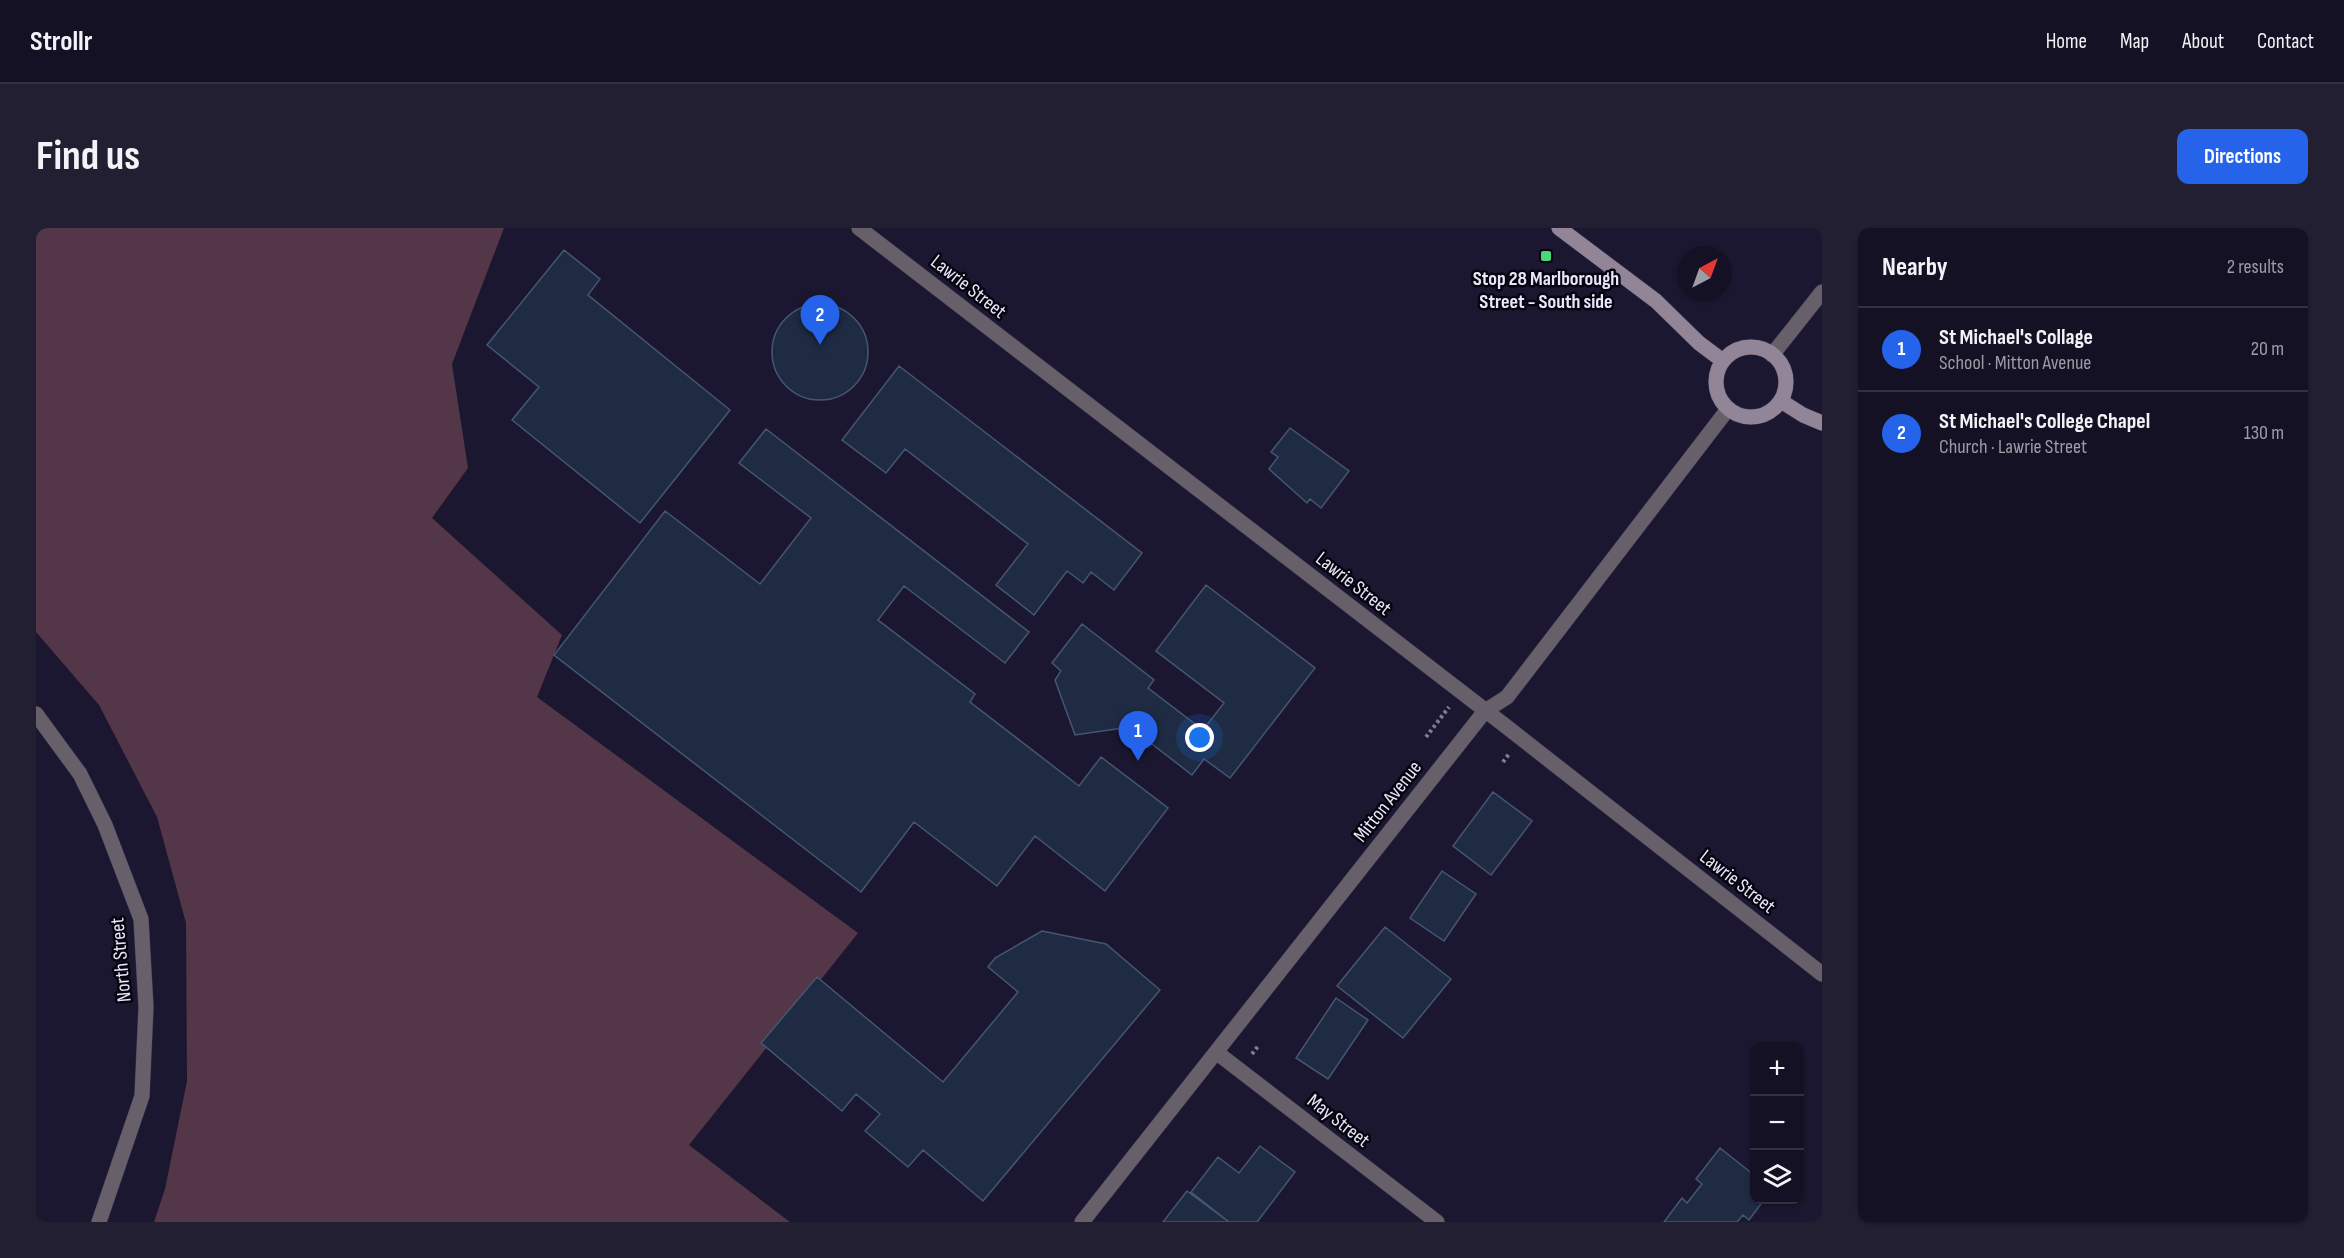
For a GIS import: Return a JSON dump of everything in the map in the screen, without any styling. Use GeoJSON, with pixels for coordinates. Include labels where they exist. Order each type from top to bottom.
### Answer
{"type":"FeatureCollection","features":[{"type":"Feature","properties":{"kind":"street","name":"Lawrie Street"},"geometry":{"type":"LineString","coordinates":[[859,228],[1822,974]]}},
{"type":"Feature","properties":{"kind":"street"},"geometry":{"type":"LineString","coordinates":[[1559,228],[1656,301],[1698,343],[1723,361]]}},
{"type":"Feature","properties":{"kind":"street"},"geometry":{"type":"LineString","coordinates":[[1772,355],[1822,292]]}},
{"type":"Feature","properties":{"kind":"street"},"geometry":{"type":"LineString","coordinates":[[1749,347],[1760,348],[1772,355],[1780,363],[1786,381],[1781,401],[1774,409],[1762,416],[1748,418],[1728,409],[1719,398],[1715,384],[1723,361],[1735,350],[1749,347]]}},
{"type":"Feature","properties":{"kind":"street"},"geometry":{"type":"LineString","coordinates":[[1781,401],[1803,416],[1822,423]]}},
{"type":"Feature","properties":{"kind":"street","name":"Mitton Avenue"},"geometry":{"type":"LineString","coordinates":[[1082,1222],[1485,711],[1507,697],[1728,409]]}},
{"type":"Feature","properties":{"kind":"street","name":"North Street"},"geometry":{"type":"LineString","coordinates":[[36,714],[80,774],[105,825],[141,919],[146,1007],[142,1096],[99,1222]]}},
{"type":"Feature","properties":{"kind":"street","name":"May Street"},"geometry":{"type":"LineString","coordinates":[[1215,1052],[1437,1222]]}},
{"type":"Feature","properties":{"kind":"shaded area"},"geometry":{"type":"Polygon","coordinates":[[[36,228],[504,228],[452,364],[468,468],[432,518],[562,635],[537,697],[858,933],[689,1145],[790,1222],[154,1222],[165,1189],[187,1081],[186,923],[157,817],[99,705],[36,632],[36,228]]]}},
{"type":"Feature","properties":{"kind":"building"},"geometry":{"type":"Polygon","coordinates":[[[564,250],[600,279],[588,295],[730,410],[640,523],[512,420],[539,387],[487,345],[564,250]]]}},
{"type":"Feature","properties":{"kind":"building"},"geometry":{"type":"Polygon","coordinates":[[[820,304],[838,308],[854,318],[864,334],[868,352],[864,370],[854,386],[838,396],[820,400],[802,396],[786,386],[776,370],[772,352],[776,334],[786,318],[802,308],[820,304]]]}},
{"type":"Feature","properties":{"kind":"building"},"geometry":{"type":"Polygon","coordinates":[[[899,366],[1142,553],[1114,590],[1091,572],[1083,583],[1067,571],[1034,615],[996,585],[1028,544],[905,449],[886,473],[842,440],[899,366]]]}},
{"type":"Feature","properties":{"kind":"building"},"geometry":{"type":"Polygon","coordinates":[[[1290,428],[1349,471],[1321,508],[1310,499],[1307,503],[1269,469],[1278,457],[1271,452],[1290,428]]]}},
{"type":"Feature","properties":{"kind":"building"},"geometry":{"type":"Polygon","coordinates":[[[766,429],[1029,632],[1005,663],[904,586],[878,620],[975,694],[970,702],[1079,786],[1101,757],[1168,808],[1105,891],[1035,836],[997,886],[914,822],[861,892],[554,655],[665,511],[760,584],[811,518],[739,463],[766,429]]]}},
{"type":"Feature","properties":{"kind":"building"},"geometry":{"type":"Polygon","coordinates":[[[1206,585],[1315,668],[1230,778],[1204,759],[1192,775],[1130,727],[1075,735],[1055,680],[1061,671],[1052,663],[1082,624],[1154,680],[1148,688],[1203,730],[1224,703],[1156,651],[1206,585]]]}},
{"type":"Feature","properties":{"kind":"building"},"geometry":{"type":"Polygon","coordinates":[[[1493,792],[1532,821],[1491,875],[1453,846],[1493,792]]]}},
{"type":"Feature","properties":{"kind":"building"},"geometry":{"type":"Polygon","coordinates":[[[1442,871],[1476,894],[1444,941],[1410,918],[1442,871]]]}},
{"type":"Feature","properties":{"kind":"building"},"geometry":{"type":"Polygon","coordinates":[[[1385,927],[1451,979],[1403,1038],[1337,986],[1385,927]]]}},
{"type":"Feature","properties":{"kind":"building"},"geometry":{"type":"Polygon","coordinates":[[[1042,931],[1106,944],[1160,990],[983,1201],[923,1150],[908,1167],[865,1131],[880,1114],[856,1094],[842,1111],[761,1043],[817,977],[943,1082],[1018,992],[988,967],[995,958],[1042,931]]]}},
{"type":"Feature","properties":{"kind":"building"},"geometry":{"type":"Polygon","coordinates":[[[1336,998],[1368,1020],[1328,1079],[1296,1058],[1336,998]]]}},
{"type":"Feature","properties":{"kind":"building"},"geometry":{"type":"Polygon","coordinates":[[[1260,1146],[1295,1172],[1257,1222],[1229,1222],[1191,1192],[1218,1157],[1239,1173],[1260,1146]]]}},
{"type":"Feature","properties":{"kind":"building"},"geometry":{"type":"Polygon","coordinates":[[[1720,1148],[1750,1172],[1750,1204],[1761,1204],[1749,1220],[1743,1215],[1737,1222],[1664,1222],[1682,1198],[1687,1203],[1702,1184],[1696,1179],[1720,1148]]]}},
{"type":"Feature","properties":{"kind":"building"},"geometry":{"type":"Polygon","coordinates":[[[1187,1191],[1229,1222],[1163,1222],[1187,1191]]]}},
{"type":"Feature","properties":{"kind":"place","name":"Stop 28 Marlborough Street - South side"},"geometry":{"type":"Point","coordinates":[1546,256]}},
{"type":"Feature","properties":{"kind":"place","name":"St Michael's College Chapel"},"geometry":{"type":"Point","coordinates":[820,345]}},
{"type":"Feature","properties":{"kind":"place","name":"St Michael's Collage"},"geometry":{"type":"Point","coordinates":[1138,761]}}]}
